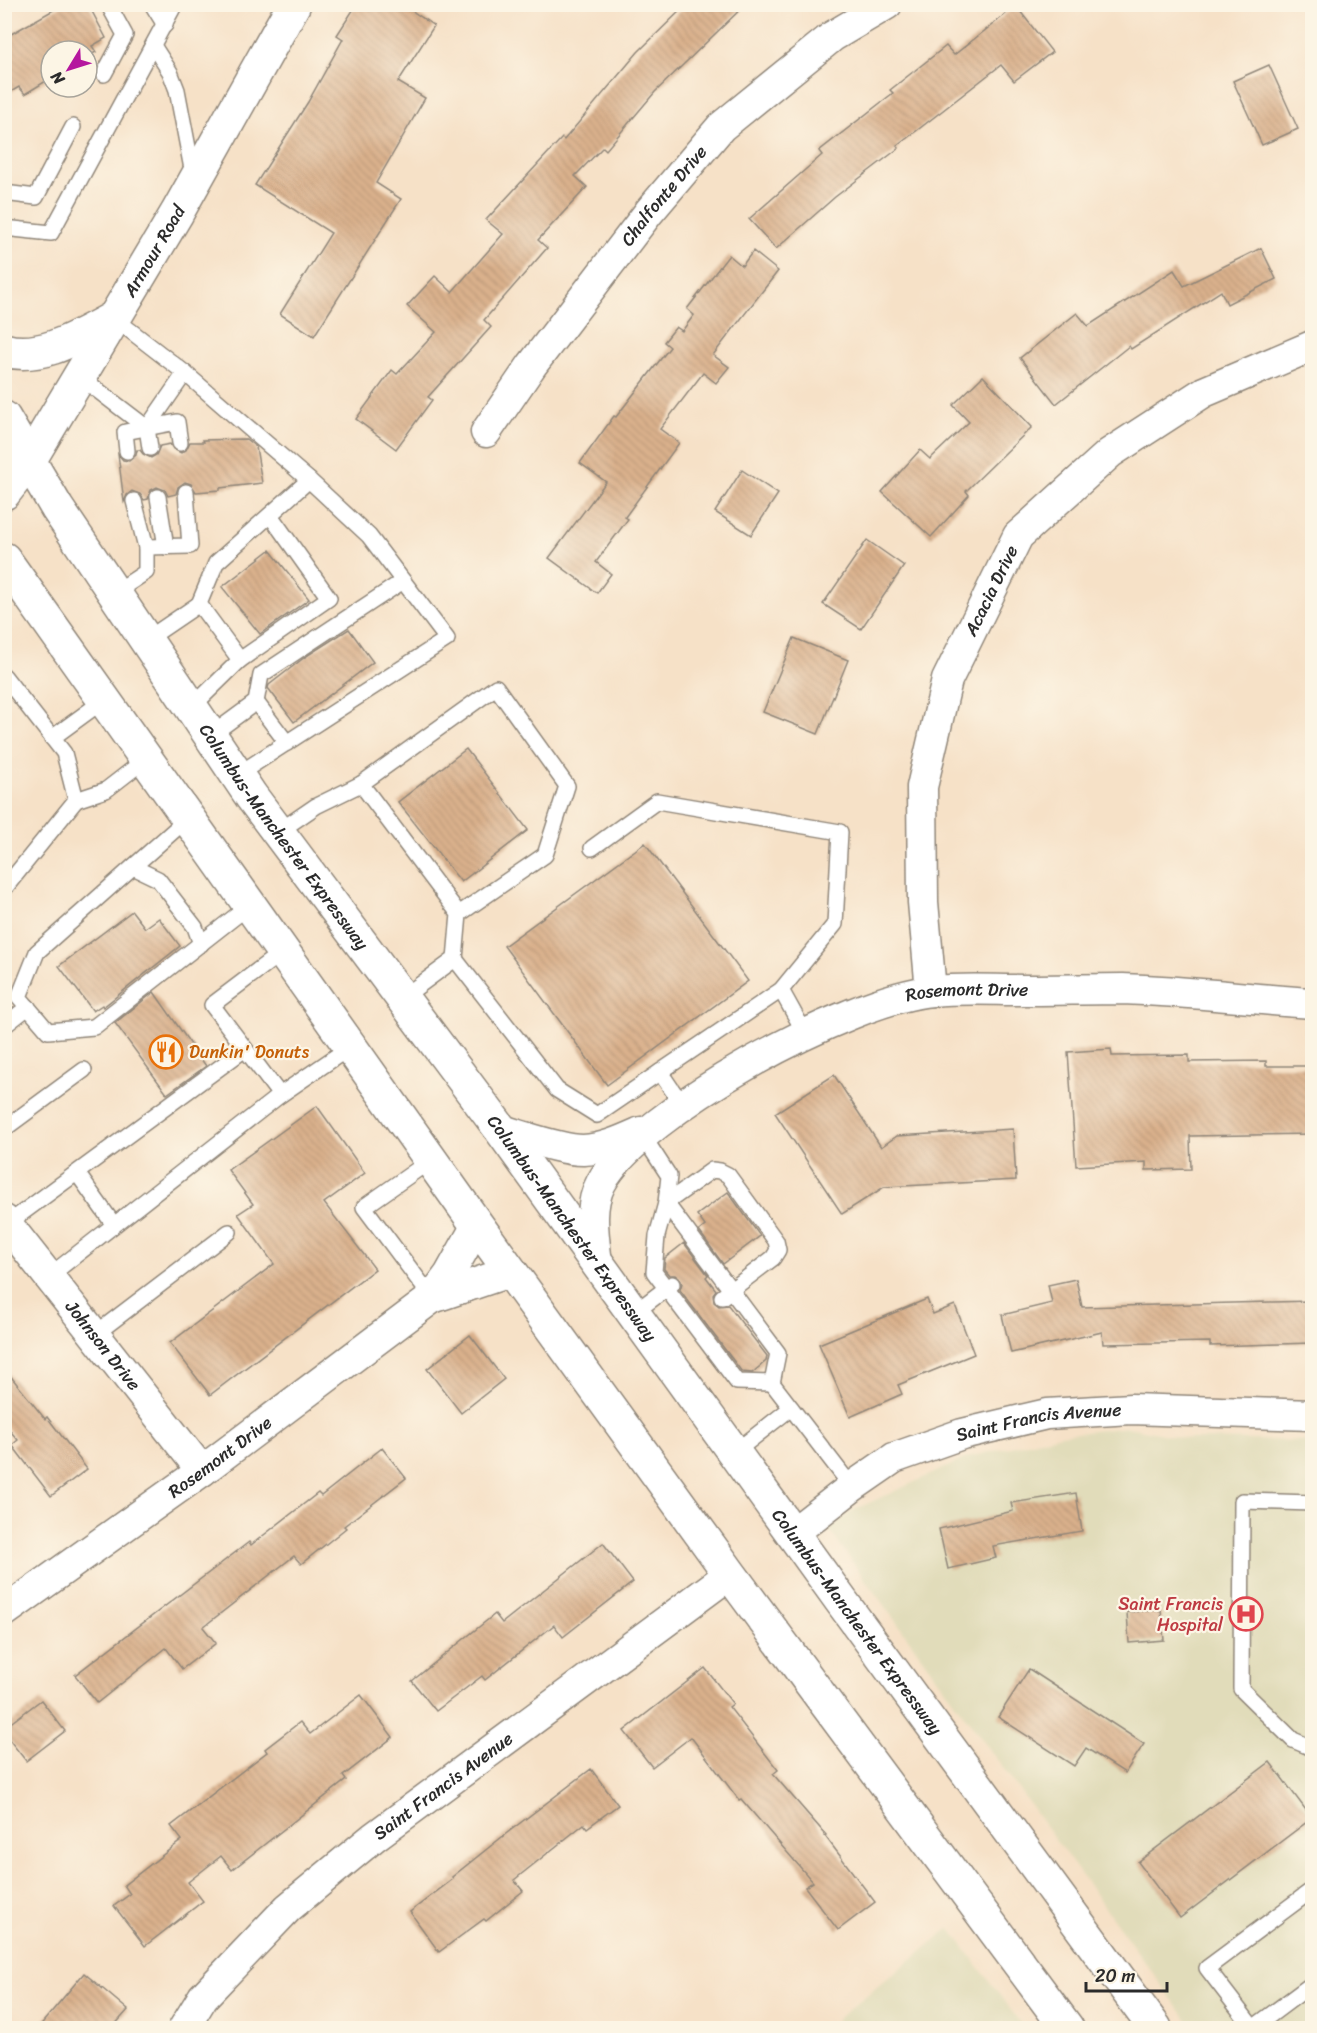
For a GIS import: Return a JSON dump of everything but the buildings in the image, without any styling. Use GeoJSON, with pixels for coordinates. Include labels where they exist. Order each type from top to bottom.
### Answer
{"type":"FeatureCollection","features":[{"type":"Feature","properties":{"kind":"main road","name":"Armour Road"},"geometry":{"type":"LineString","coordinates":[[4,493],[29,461],[114,318],[194,183],[294,4]]}},
{"type":"Feature","properties":{"kind":"main road"},"geometry":{"type":"LineString","coordinates":[[4,350],[17,354],[55,348],[114,318]]}},
{"type":"Feature","properties":{"kind":"main road","name":"Columbus-Manchester Expressway"},"geometry":{"type":"LineString","coordinates":[[4,418],[57,508],[237,775],[501,1130],[842,1602],[1155,2028]]}},
{"type":"Feature","properties":{"kind":"main road"},"geometry":{"type":"LineString","coordinates":[[4,559],[477,1225],[730,1574],[1066,2028]]}},
{"type":"Feature","properties":{"kind":"street","name":"Chalfonte Drive"},"geometry":{"type":"LineString","coordinates":[[486,432],[532,365],[649,212],[721,127],[833,36],[887,4]]}},
{"type":"Feature","properties":{"kind":"street","name":"Acacia Drive"},"geometry":{"type":"LineString","coordinates":[[931,991],[923,902],[922,787],[947,680],[1018,536],[1110,453],[1204,392],[1312,346]]}},
{"type":"Feature","properties":{"kind":"street","name":"Rosemont Drive"},"geometry":{"type":"LineString","coordinates":[[597,1263],[593,1227],[595,1202],[601,1183],[620,1159],[648,1132],[722,1079],[806,1035],[870,1006],[931,991],[1124,989],[1312,1003]]}},
{"type":"Feature","properties":{"kind":"street","name":"Rosemont Drive"},"geometry":{"type":"LineString","coordinates":[[501,1130],[566,1148],[583,1150],[608,1146],[648,1132]]}},
{"type":"Feature","properties":{"kind":"street","name":"Johnson Drive"},"geometry":{"type":"LineString","coordinates":[[6,1222],[202,1471]]}},
{"type":"Feature","properties":{"kind":"street","name":"Rosemont Drive"},"geometry":{"type":"LineString","coordinates":[[8,1608],[202,1471],[432,1298],[449,1275],[477,1225]]}},
{"type":"Feature","properties":{"kind":"street","name":"Rosemont Drive"},"geometry":{"type":"LineString","coordinates":[[432,1298],[512,1271]]}},
{"type":"Feature","properties":{"kind":"street","name":"Saint Francis Avenue"},"geometry":{"type":"LineString","coordinates":[[793,1533],[852,1486],[894,1458],[962,1434],[1047,1414],[1131,1409],[1312,1415]]}},
{"type":"Feature","properties":{"kind":"street","name":"Saint Francis Avenue"},"geometry":{"type":"LineString","coordinates":[[184,2028],[203,1997],[288,1908],[374,1837],[730,1574]]}},
{"type":"Feature","properties":{"kind":"lane"},"geometry":{"type":"LineString","coordinates":[[104,74],[125,35],[108,4]]}},
{"type":"Feature","properties":{"kind":"lane"},"geometry":{"type":"LineString","coordinates":[[152,4],[165,25]]}},
{"type":"Feature","properties":{"kind":"lane"},"geometry":{"type":"LineString","coordinates":[[4,228],[51,233],[154,47],[175,4]]}},
{"type":"Feature","properties":{"kind":"lane"},"geometry":{"type":"LineString","coordinates":[[154,47],[170,72],[177,90],[194,183]]}},
{"type":"Feature","properties":{"kind":"lane"},"geometry":{"type":"LineString","coordinates":[[4,193],[36,197],[73,127]]}},
{"type":"Feature","properties":{"kind":"lane"},"geometry":{"type":"LineString","coordinates":[[114,318],[185,373],[309,480],[369,536],[447,639],[237,775]]}},
{"type":"Feature","properties":{"kind":"lane"},"geometry":{"type":"LineString","coordinates":[[150,448],[147,428],[185,373]]}},
{"type":"Feature","properties":{"kind":"lane"},"geometry":{"type":"LineString","coordinates":[[79,376],[147,428]]}},
{"type":"Feature","properties":{"kind":"lane"},"geometry":{"type":"LineString","coordinates":[[127,451],[125,432],[177,422],[180,442]]}},
{"type":"Feature","properties":{"kind":"lane"},"geometry":{"type":"LineString","coordinates":[[146,640],[199,603],[216,563],[309,480]]}},
{"type":"Feature","properties":{"kind":"lane"},"geometry":{"type":"LineString","coordinates":[[146,547],[190,546],[186,492]]}},
{"type":"Feature","properties":{"kind":"lane"},"geometry":{"type":"LineString","coordinates":[[158,497],[166,547]]}},
{"type":"Feature","properties":{"kind":"lane"},"geometry":{"type":"LineString","coordinates":[[114,593],[146,572],[146,547],[134,501]]}},
{"type":"Feature","properties":{"kind":"lane"},"geometry":{"type":"LineString","coordinates":[[192,708],[240,660],[329,598],[270,515]]}},
{"type":"Feature","properties":{"kind":"lane"},"geometry":{"type":"LineString","coordinates":[[211,735],[256,702],[261,675],[403,581]]}},
{"type":"Feature","properties":{"kind":"lane"},"geometry":{"type":"LineString","coordinates":[[199,603],[240,660]]}},
{"type":"Feature","properties":{"kind":"lane"},"geometry":{"type":"LineString","coordinates":[[4,676],[64,753],[76,800]]}},
{"type":"Feature","properties":{"kind":"lane"},"geometry":{"type":"LineString","coordinates":[[278,832],[316,806],[361,784],[496,687],[567,786],[545,855],[459,914]]}},
{"type":"Feature","properties":{"kind":"lane"},"geometry":{"type":"LineString","coordinates":[[52,738],[104,700]]}},
{"type":"Feature","properties":{"kind":"lane"},"geometry":{"type":"LineString","coordinates":[[256,702],[287,743]]}},
{"type":"Feature","properties":{"kind":"lane"},"geometry":{"type":"LineString","coordinates":[[4,888],[76,800],[106,790],[146,759]]}},
{"type":"Feature","properties":{"kind":"lane"},"geometry":{"type":"LineString","coordinates":[[361,784],[459,914],[455,959],[557,1090],[597,1115],[781,990],[835,924],[840,832],[657,801],[592,848]]}},
{"type":"Feature","properties":{"kind":"lane"},"geometry":{"type":"LineString","coordinates":[[188,818],[37,952],[19,997],[48,1031],[94,1027],[250,905]]}},
{"type":"Feature","properties":{"kind":"lane"},"geometry":{"type":"LineString","coordinates":[[133,867],[158,879],[195,927],[201,944]]}},
{"type":"Feature","properties":{"kind":"lane"},"geometry":{"type":"LineString","coordinates":[[280,1095],[212,1005],[282,952]]}},
{"type":"Feature","properties":{"kind":"lane"},"geometry":{"type":"LineString","coordinates":[[402,998],[455,959]]}},
{"type":"Feature","properties":{"kind":"lane"},"geometry":{"type":"LineString","coordinates":[[781,990],[806,1035]]}},
{"type":"Feature","properties":{"kind":"lane"},"geometry":{"type":"LineString","coordinates":[[4,1026],[28,1007]]}},
{"type":"Feature","properties":{"kind":"lane"},"geometry":{"type":"LineString","coordinates":[[48,1277],[280,1095],[350,1047]]}},
{"type":"Feature","properties":{"kind":"lane"},"geometry":{"type":"LineString","coordinates":[[6,1222],[77,1173],[245,1049]]}},
{"type":"Feature","properties":{"kind":"lane"},"geometry":{"type":"LineString","coordinates":[[4,1128],[84,1070]]}},
{"type":"Feature","properties":{"kind":"lane"},"geometry":{"type":"LineString","coordinates":[[660,1072],[683,1106]]}},
{"type":"Feature","properties":{"kind":"lane"},"geometry":{"type":"LineString","coordinates":[[648,1132],[669,1176],[666,1203],[657,1236],[654,1272],[669,1286],[721,1353],[737,1382],[772,1383],[852,1486]]}},
{"type":"Feature","properties":{"kind":"lane"},"geometry":{"type":"LineString","coordinates":[[431,1160],[364,1207],[432,1298]]}},
{"type":"Feature","properties":{"kind":"lane"},"geometry":{"type":"LineString","coordinates":[[666,1203],[712,1170],[720,1170],[728,1175],[776,1241],[778,1250],[773,1258],[727,1294]]}},
{"type":"Feature","properties":{"kind":"lane"},"geometry":{"type":"LineString","coordinates":[[77,1173],[114,1225]]}},
{"type":"Feature","properties":{"kind":"lane"},"geometry":{"type":"LineString","coordinates":[[666,1203],[702,1261],[753,1328],[778,1353],[772,1383]]}},
{"type":"Feature","properties":{"kind":"lane"},"geometry":{"type":"LineString","coordinates":[[94,1335],[229,1232]]}},
{"type":"Feature","properties":{"kind":"lane"},"geometry":{"type":"LineString","coordinates":[[634,1313],[669,1286]]}},
{"type":"Feature","properties":{"kind":"lane"},"geometry":{"type":"LineString","coordinates":[[735,1452],[792,1408]]}},
{"type":"Feature","properties":{"kind":"lane"},"geometry":{"type":"LineString","coordinates":[[1312,1503],[1242,1501],[1241,1689],[1293,1740],[1312,1748]]}},
{"type":"Feature","properties":{"kind":"lane"},"geometry":{"type":"LineString","coordinates":[[1312,1890],[1207,1968],[1253,2028],[1312,1984]]}},
{"type":"Feature","properties":{"kind":"shaded area"},"geometry":{"type":"Polygon","coordinates":[[[1127,1427],[1187,1439],[1312,1441],[1312,2028],[1193,2028],[829,1530],[854,1510],[969,1457],[1061,1435],[1127,1427]]]}},
{"type":"Feature","properties":{"kind":"shaded area"},"geometry":{"type":"Polygon","coordinates":[[[950,1928],[1024,2028],[826,2028],[950,1928]]]}},
{"type":"Feature","properties":{"kind":"place","name":"Dunkin' Donuts"},"geometry":{"type":"Point","coordinates":[166,1052]}},
{"type":"Feature","properties":{"kind":"place","name":"Saint Francis Hospital"},"geometry":{"type":"Point","coordinates":[1246,1614]}}]}
